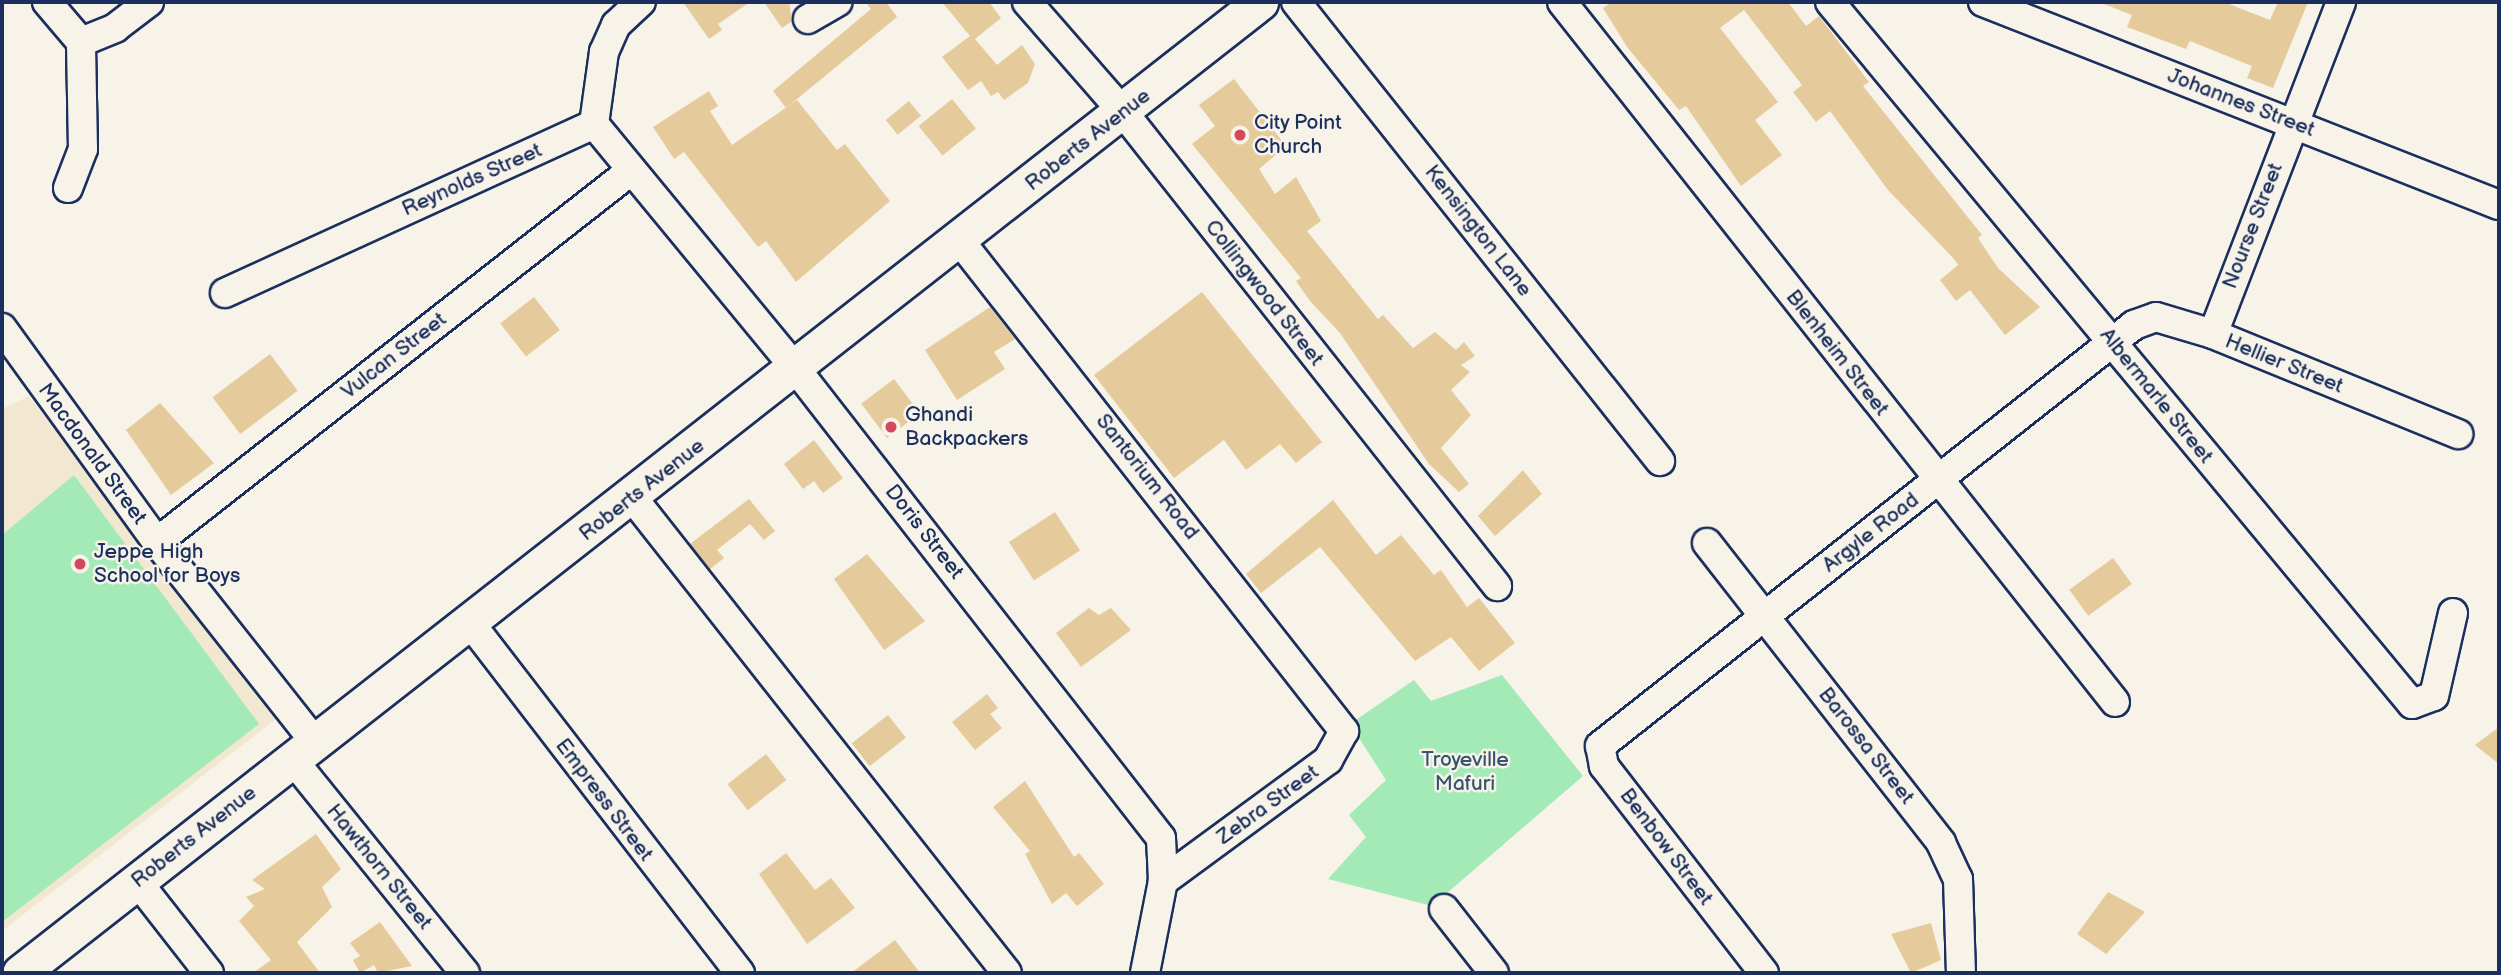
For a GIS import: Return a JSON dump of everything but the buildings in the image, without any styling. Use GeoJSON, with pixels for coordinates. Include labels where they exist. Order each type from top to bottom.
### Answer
{"type":"FeatureCollection","features":[{"type":"Feature","properties":{"kind":"main road","name":"Roberts Avenue"},"geometry":{"type":"LineString","coordinates":[[20,973],[471,624],[1260,2]]}},
{"type":"Feature","properties":{"kind":"street"},"geometry":{"type":"LineString","coordinates":[[47,2],[76,40],[83,149],[68,188]]}},
{"type":"Feature","properties":{"kind":"street"},"geometry":{"type":"LineString","coordinates":[[76,40],[115,28],[149,2]]}},
{"type":"Feature","properties":{"kind":"street"},"geometry":{"type":"LineString","coordinates":[[594,124],[604,52],[616,25],[641,2]]}},
{"type":"Feature","properties":{"kind":"street"},"geometry":{"type":"LineString","coordinates":[[808,19],[838,2]]}},
{"type":"Feature","properties":{"kind":"street","name":"Collingwood Street"},"geometry":{"type":"LineString","coordinates":[[1027,2],[1123,112],[1497,586]]}},
{"type":"Feature","properties":{"kind":"street","name":"Kensington Lane"},"geometry":{"type":"LineString","coordinates":[[1296,2],[1660,461]]}},
{"type":"Feature","properties":{"kind":"street","name":"Blenheim Street"},"geometry":{"type":"LineString","coordinates":[[1562,2],[2115,702]]}},
{"type":"Feature","properties":{"kind":"street","name":"Albermarle Street"},"geometry":{"type":"LineString","coordinates":[[1830,2],[2412,704],[2434,696],[2453,613]]}},
{"type":"Feature","properties":{"kind":"street","name":"Johannes Street"},"geometry":{"type":"LineString","coordinates":[[1983,2],[2499,205]]}},
{"type":"Feature","properties":{"kind":"street","name":"Nourse Street"},"geometry":{"type":"LineString","coordinates":[[2213,334],[2292,123],[2342,2]]}},
{"type":"Feature","properties":{"kind":"street","name":"Doris Street"},"geometry":{"type":"LineString","coordinates":[[594,124],[796,369],[1161,838],[1163,881],[1146,973]]}},
{"type":"Feature","properties":{"kind":"street","name":"Reynolds Street"},"geometry":{"type":"LineString","coordinates":[[225,293],[594,124]]}},
{"type":"Feature","properties":{"kind":"street","name":"Vulcan Street"},"geometry":{"type":"LineString","coordinates":[[157,542],[632,170]]}},
{"type":"Feature","properties":{"kind":"street","name":"Santorium Road"},"geometry":{"type":"LineString","coordinates":[[960,241],[1334,713]]}},
{"type":"Feature","properties":{"kind":"street","name":"Hellier Street"},"geometry":{"type":"LineString","coordinates":[[2113,343],[2149,318],[2213,334],[2458,434]]}},
{"type":"Feature","properties":{"kind":"street","name":"Macdonald Street"},"geometry":{"type":"LineString","coordinates":[[2,328],[304,751]]}},
{"type":"Feature","properties":{"kind":"street","name":"Argyle Road"},"geometry":{"type":"LineString","coordinates":[[1628,723],[2113,343]]}},
{"type":"Feature","properties":{"kind":"street"},"geometry":{"type":"LineString","coordinates":[[632,497],[1007,973]]}},
{"type":"Feature","properties":{"kind":"street","name":"Barossa Street"},"geometry":{"type":"LineString","coordinates":[[1707,542],[1951,861],[1963,916],[1961,973]]}},
{"type":"Feature","properties":{"kind":"street","name":"Empress Street"},"geometry":{"type":"LineString","coordinates":[[471,624],[740,973]]}},
{"type":"Feature","properties":{"kind":"street","name":"Zebra Street"},"geometry":{"type":"LineString","coordinates":[[1163,881],[1328,761],[1342,744],[1334,713]]}},
{"type":"Feature","properties":{"kind":"street","name":"Benbow Street"},"geometry":{"type":"LineString","coordinates":[[1628,723],[1600,746],[1604,766],[1764,973]]}},
{"type":"Feature","properties":{"kind":"street","name":"Hawthorn Street"},"geometry":{"type":"LineString","coordinates":[[304,751],[464,973]]}},
{"type":"Feature","properties":{"kind":"street"},"geometry":{"type":"LineString","coordinates":[[137,881],[209,973]]}},
{"type":"Feature","properties":{"kind":"street"},"geometry":{"type":"LineString","coordinates":[[1444,909],[1494,973]]}},
{"type":"Feature","properties":{"kind":"shaded area","name":"Jeppe High School for Boys"},"geometry":{"type":"Polygon","coordinates":[[[29,396],[276,719],[2,931],[2,409],[29,396]]]}},
{"type":"Feature","properties":{"kind":"green space","name":"Jeppe High School for Boys"},"geometry":{"type":"Polygon","coordinates":[[[74,475],[259,724],[2,922],[2,535],[74,475]]]}},
{"type":"Feature","properties":{"kind":"green space","name":"Troyeville Mafuri"},"geometry":{"type":"Polygon","coordinates":[[[1502,675],[1583,776],[1432,906],[1328,879],[1366,837],[1349,815],[1386,780],[1350,724],[1414,680],[1431,701],[1502,675]]]}},
{"type":"Feature","properties":{"kind":"place","name":"City Point Church"},"geometry":{"type":"Point","coordinates":[1240,135]}},
{"type":"Feature","properties":{"kind":"place","name":"Ghandi Backpackers"},"geometry":{"type":"Point","coordinates":[891,427]}},
{"type":"Feature","properties":{"kind":"place","name":"Jeppe High School for Boys"},"geometry":{"type":"Point","coordinates":[80,564]}}]}
